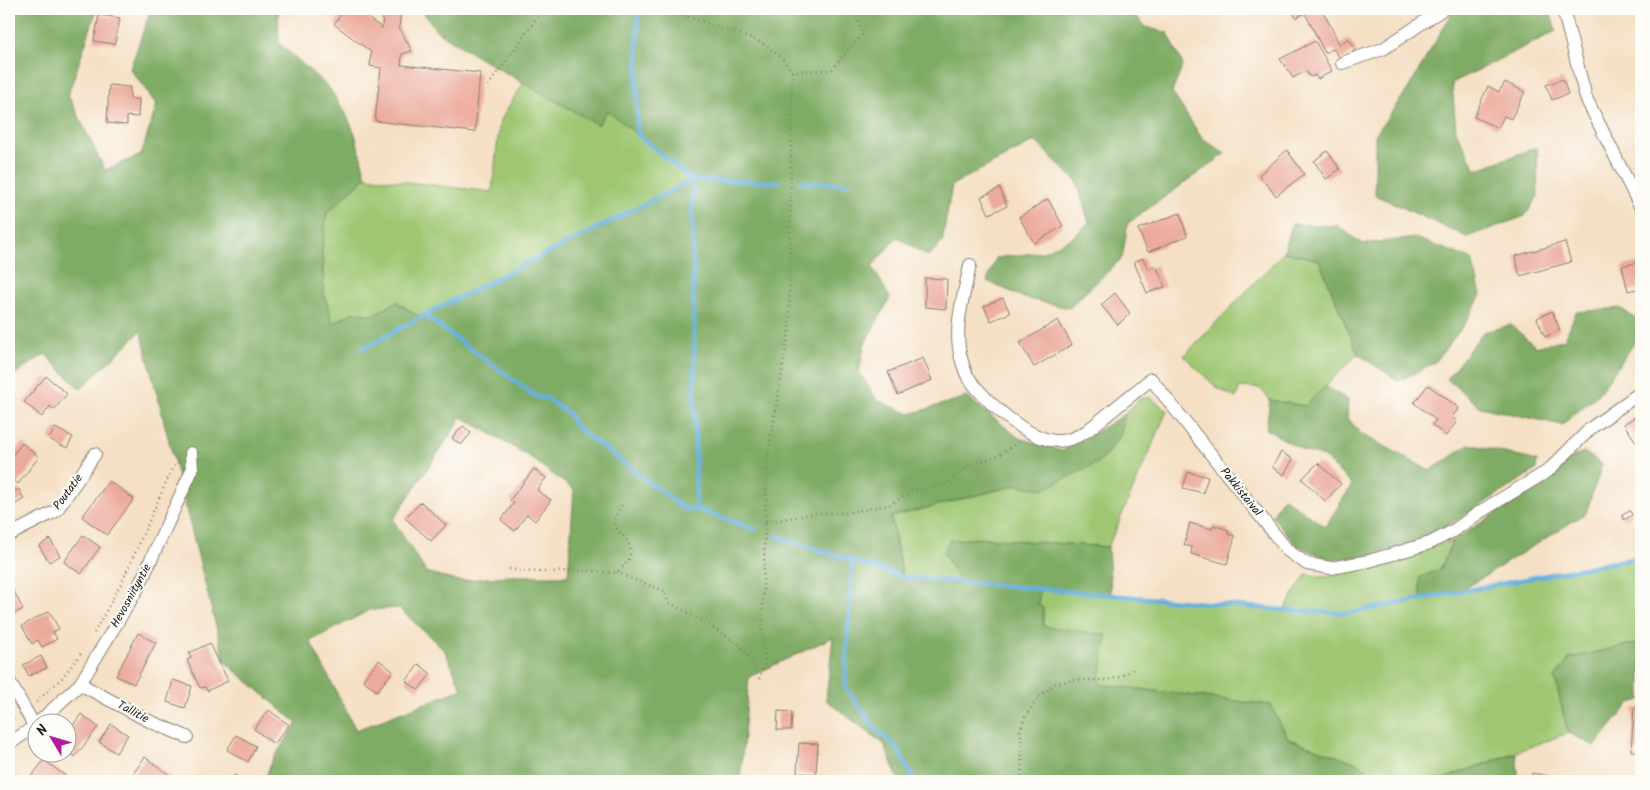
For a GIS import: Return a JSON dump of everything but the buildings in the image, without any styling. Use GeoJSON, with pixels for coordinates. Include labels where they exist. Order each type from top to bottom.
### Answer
{"type":"FeatureCollection","features":[{"type":"Feature","properties":{"kind":"street"},"geometry":{"type":"LineString","coordinates":[[1342,63],[1383,49],[1443,9]]}},
{"type":"Feature","properties":{"kind":"street"},"geometry":{"type":"LineString","coordinates":[[1563,9],[1586,98],[1641,208]]}},
{"type":"Feature","properties":{"kind":"street","name":"Pakkistaival"},"geometry":{"type":"LineString","coordinates":[[970,265],[959,324],[958,349],[967,375],[985,398],[1028,431],[1044,438],[1061,442],[1076,438],[1088,431],[1151,379],[1288,552],[1307,564],[1331,568],[1369,561],[1430,543],[1454,531],[1482,510],[1548,470],[1590,428],[1641,392]]}},
{"type":"Feature","properties":{"kind":"street","name":"Hevosniityntie"},"geometry":{"type":"LineString","coordinates":[[50,712],[80,684],[138,588],[192,470],[191,453]]}},
{"type":"Feature","properties":{"kind":"street","name":"Poutatie"},"geometry":{"type":"LineString","coordinates":[[9,535],[56,511],[95,454]]}},
{"type":"Feature","properties":{"kind":"street"},"geometry":{"type":"LineString","coordinates":[[9,681],[28,713]]}},
{"type":"Feature","properties":{"kind":"street","name":"Tallitie"},"geometry":{"type":"LineString","coordinates":[[80,684],[147,720],[187,737]]}},
{"type":"Feature","properties":{"kind":"street","name":"Hevosniityntie"},"geometry":{"type":"LineString","coordinates":[[9,744],[28,730]]}},
{"type":"Feature","properties":{"kind":"path"},"geometry":{"type":"LineString","coordinates":[[488,86],[543,9]]}},
{"type":"Feature","properties":{"kind":"path"},"geometry":{"type":"LineString","coordinates":[[509,569],[531,573],[589,570],[616,571],[624,576],[664,591],[668,602],[740,645],[752,662],[759,679],[765,664],[762,630],[767,460],[789,330],[792,71],[781,57],[767,46],[751,38],[664,9]]}},
{"type":"Feature","properties":{"kind":"path"},"geometry":{"type":"LineString","coordinates":[[792,71],[831,70],[863,34],[854,9]]}},
{"type":"Feature","properties":{"kind":"path"},"geometry":{"type":"LineString","coordinates":[[766,522],[818,513],[845,514],[889,505],[914,490],[944,484],[959,475],[970,464],[999,456],[1021,441]]}},
{"type":"Feature","properties":{"kind":"path"},"geometry":{"type":"LineString","coordinates":[[91,639],[122,582],[172,468],[191,453]]}},
{"type":"Feature","properties":{"kind":"path"},"geometry":{"type":"LineString","coordinates":[[616,571],[625,566],[630,558],[630,550],[626,539],[616,527],[614,520],[614,515],[622,505]]}},
{"type":"Feature","properties":{"kind":"path"},"geometry":{"type":"LineString","coordinates":[[9,722],[26,711],[62,678],[86,647]]}},
{"type":"Feature","properties":{"kind":"path"},"geometry":{"type":"LineString","coordinates":[[1021,781],[1022,744],[1020,730],[1026,715],[1040,696],[1056,683],[1075,680],[1106,680],[1120,677],[1136,668]]}},
{"type":"Feature","properties":{"kind":"green space"},"geometry":{"type":"Polygon","coordinates":[[[9,9],[97,9],[68,95],[105,170],[141,155],[157,105],[130,69],[151,9],[278,9],[279,43],[329,88],[345,112],[355,134],[366,177],[327,213],[322,249],[324,293],[333,323],[354,312],[372,315],[397,302],[419,317],[692,180],[607,110],[598,125],[476,56],[436,30],[421,9],[1131,9],[1145,27],[1168,33],[1183,65],[1172,92],[1201,137],[1225,154],[1128,223],[1122,258],[1069,308],[1025,298],[987,281],[996,258],[1043,252],[1072,238],[1089,223],[1077,182],[1035,141],[952,185],[942,243],[928,256],[897,237],[872,266],[890,298],[864,345],[859,372],[877,400],[910,414],[967,397],[1019,438],[1062,451],[1125,414],[1120,436],[1101,461],[1044,489],[1016,485],[891,517],[902,577],[959,581],[943,552],[950,540],[984,538],[1108,547],[1111,595],[1040,589],[1038,604],[1043,608],[1043,626],[1107,635],[1099,684],[1270,705],[1289,739],[1360,764],[1381,781],[899,781],[884,744],[826,700],[833,637],[749,677],[740,781],[264,781],[273,759],[297,723],[225,662],[141,331],[80,389],[45,354],[9,378],[9,9]],[[462,417],[393,520],[426,572],[458,581],[506,576],[568,576],[574,490],[530,457],[462,417]],[[399,608],[370,610],[310,641],[356,730],[462,689],[445,651],[399,608]]]}},
{"type":"Feature","properties":{"kind":"green space"},"geometry":{"type":"Polygon","coordinates":[[[1459,9],[1549,9],[1556,31],[1452,83],[1456,131],[1476,170],[1537,147],[1538,196],[1525,216],[1467,237],[1375,195],[1375,135],[1408,89],[1452,13],[1459,9]]]}},
{"type":"Feature","properties":{"kind":"green space"},"geometry":{"type":"Polygon","coordinates":[[[524,82],[597,124],[607,110],[692,180],[419,317],[397,302],[372,315],[354,312],[332,324],[324,293],[322,249],[327,213],[366,177],[492,192],[500,121],[524,82]]]}},
{"type":"Feature","properties":{"kind":"green space"},"geometry":{"type":"Polygon","coordinates":[[[1292,224],[1338,226],[1362,244],[1415,238],[1472,259],[1481,295],[1464,325],[1435,362],[1399,381],[1358,354],[1319,260],[1284,252],[1292,224]]]}},
{"type":"Feature","properties":{"kind":"green space"},"geometry":{"type":"Polygon","coordinates":[[[1284,252],[1319,260],[1358,354],[1305,406],[1270,400],[1260,388],[1240,387],[1236,398],[1217,388],[1184,356],[1284,252]]]}},
{"type":"Feature","properties":{"kind":"green space"},"geometry":{"type":"Polygon","coordinates":[[[1620,308],[1641,322],[1641,334],[1598,394],[1562,425],[1480,407],[1447,379],[1483,332],[1511,325],[1536,347],[1565,339],[1576,312],[1620,308]]]}},
{"type":"Feature","properties":{"kind":"green space"},"geometry":{"type":"Polygon","coordinates":[[[1325,386],[1348,400],[1347,417],[1360,433],[1430,471],[1469,444],[1537,461],[1536,470],[1429,538],[1367,556],[1330,560],[1296,545],[1272,516],[1283,497],[1325,527],[1352,485],[1324,457],[1304,451],[1266,429],[1270,400],[1305,406],[1325,386]]]}},
{"type":"Feature","properties":{"kind":"green space"},"geometry":{"type":"Polygon","coordinates":[[[1150,397],[1167,411],[1108,547],[984,538],[943,552],[959,581],[903,577],[891,517],[1017,485],[1044,489],[1120,436],[1125,414],[1139,399],[1150,397]]]}},
{"type":"Feature","properties":{"kind":"green space"},"geometry":{"type":"Polygon","coordinates":[[[1584,452],[1602,464],[1586,513],[1461,591],[1421,599],[1419,578],[1441,568],[1452,541],[1533,490],[1576,455],[1584,452]]]}},
{"type":"Feature","properties":{"kind":"green space"},"geometry":{"type":"Polygon","coordinates":[[[1452,541],[1441,568],[1420,578],[1421,599],[1641,557],[1641,642],[1570,658],[1555,678],[1568,733],[1437,781],[1381,781],[1360,764],[1289,739],[1270,705],[1098,684],[1043,626],[1043,608],[1038,604],[1040,589],[1284,610],[1306,574],[1328,577],[1452,541]]]}},
{"type":"Feature","properties":{"kind":"green space"},"geometry":{"type":"Polygon","coordinates":[[[1641,642],[1641,700],[1630,703],[1595,746],[1568,733],[1555,678],[1570,658],[1641,642]]]}},
{"type":"Feature","properties":{"kind":"green space"},"geometry":{"type":"Polygon","coordinates":[[[1516,753],[1519,781],[1437,781],[1516,753]]]}},
{"type":"Feature","properties":{"kind":"waterway"},"geometry":{"type":"LineString","coordinates":[[638,9],[637,134],[692,180],[696,509]]}},
{"type":"Feature","properties":{"kind":"waterway"},"geometry":{"type":"LineString","coordinates":[[362,349],[424,315],[692,180],[779,182]]}},
{"type":"Feature","properties":{"kind":"waterway"},"geometry":{"type":"LineString","coordinates":[[800,182],[849,184]]}},
{"type":"Feature","properties":{"kind":"waterway"},"geometry":{"type":"LineString","coordinates":[[424,315],[537,397],[546,398],[569,414],[575,426],[684,509],[696,509],[755,529]]}},
{"type":"Feature","properties":{"kind":"waterway"},"geometry":{"type":"LineString","coordinates":[[776,536],[903,577],[1284,610],[1349,613],[1641,557]]}},
{"type":"Feature","properties":{"kind":"waterway"},"geometry":{"type":"LineString","coordinates":[[852,562],[845,686],[875,728],[896,747],[915,781]]}}]}
